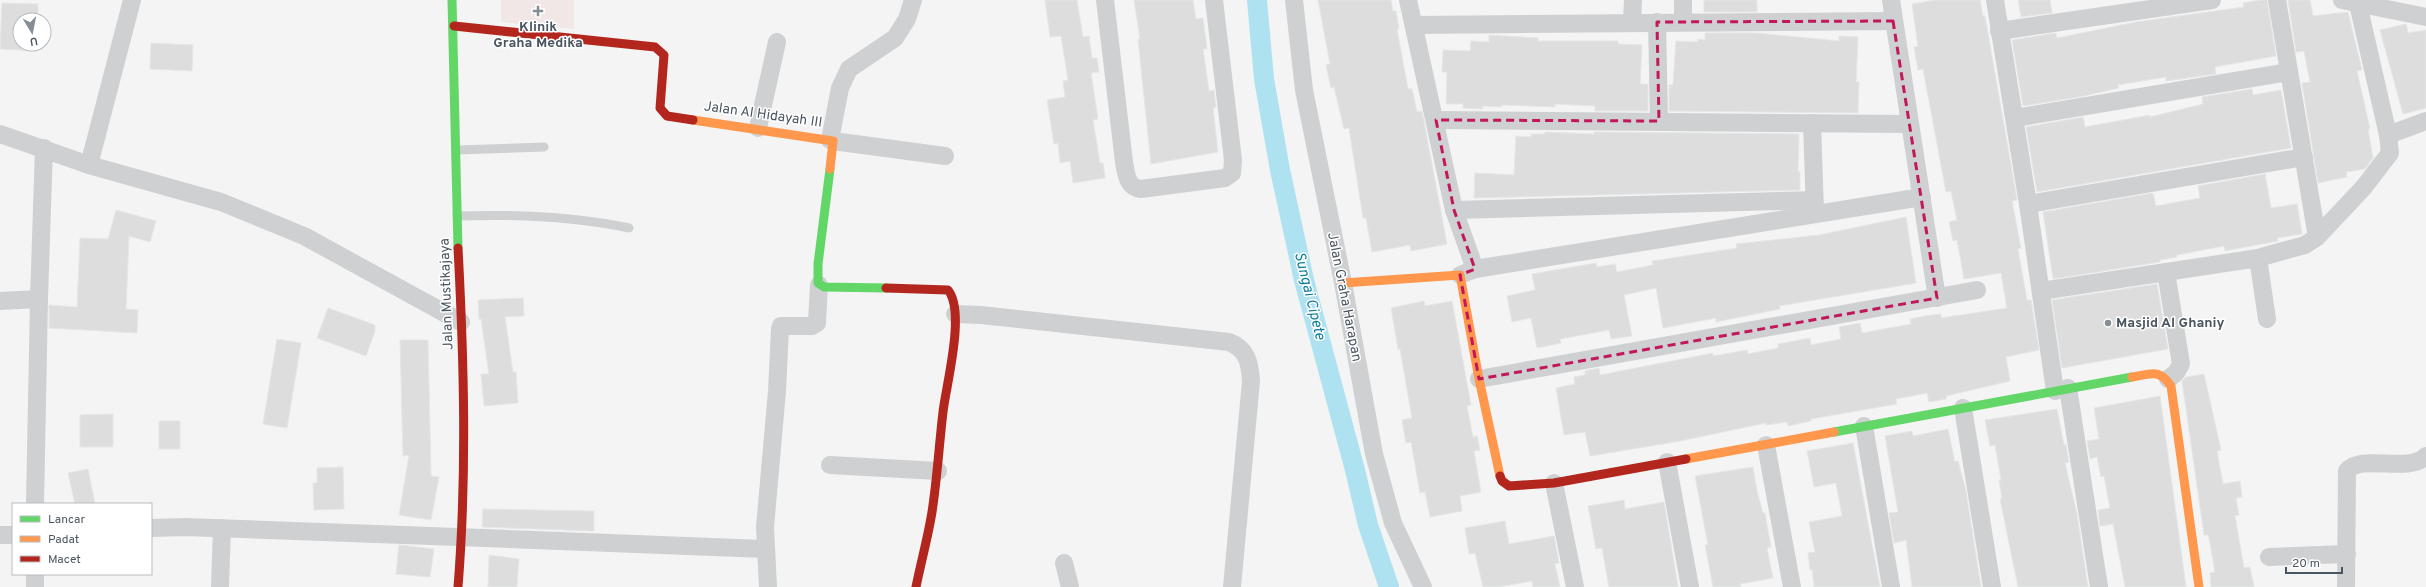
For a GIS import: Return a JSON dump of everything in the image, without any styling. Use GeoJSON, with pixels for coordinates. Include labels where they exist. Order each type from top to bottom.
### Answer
{"type":"FeatureCollection","features":[{"type":"Feature","properties":{"kind":"street"},"geometry":{"type":"LineString","coordinates":[[89,165],[132,0]]}},
{"type":"Feature","properties":{"kind":"street","name":"Jalan Mustikajaya"},"geometry":{"type":"LineString","coordinates":[[452,0],[457,150],[457,216],[464,368],[462,538],[458,587]]}},
{"type":"Feature","properties":{"kind":"street"},"geometry":{"type":"LineString","coordinates":[[913,0],[907,19],[895,38],[849,69],[840,88],[832,140],[945,156]]}},
{"type":"Feature","properties":{"kind":"street"},"geometry":{"type":"LineString","coordinates":[[1105,0],[1124,162],[1130,183],[1136,189],[1141,189],[1225,178],[1232,173],[1233,160],[1214,0]]}},
{"type":"Feature","properties":{"kind":"street","name":"Jalan Graha Harapan"},"geometry":{"type":"LineString","coordinates":[[1294,0],[1304,90],[1343,283],[1374,454],[1388,510],[1423,587]]}},
{"type":"Feature","properties":{"kind":"street"},"geometry":{"type":"LineString","coordinates":[[1408,0],[1436,120],[1468,272],[1479,379],[1502,481],[1510,486],[1554,483],[2156,374],[2168,379]]}},
{"type":"Feature","properties":{"kind":"street"},"geometry":{"type":"LineString","coordinates":[[1632,22],[1633,0]]}},
{"type":"Feature","properties":{"kind":"street"},"geometry":{"type":"LineString","coordinates":[[1683,0],[1683,22]]}},
{"type":"Feature","properties":{"kind":"street"},"geometry":{"type":"LineString","coordinates":[[1891,0],[1893,21],[1937,298]]}},
{"type":"Feature","properties":{"kind":"street"},"geometry":{"type":"LineString","coordinates":[[1995,0],[2042,292],[2100,587]]}},
{"type":"Feature","properties":{"kind":"street"},"geometry":{"type":"LineString","coordinates":[[1999,31],[2212,0]]}},
{"type":"Feature","properties":{"kind":"street"},"geometry":{"type":"LineString","coordinates":[[2277,0],[2317,237]]}},
{"type":"Feature","properties":{"kind":"street"},"geometry":{"type":"LineString","coordinates":[[2042,292],[2258,258],[2294,249],[2317,237],[2388,158],[2390,147],[2388,135],[2350,2],[2426,17]]}},
{"type":"Feature","properties":{"kind":"street"},"geometry":{"type":"LineString","coordinates":[[1414,25],[1893,21]]}},
{"type":"Feature","properties":{"kind":"street"},"geometry":{"type":"LineString","coordinates":[[1657,22],[1659,121]]}},
{"type":"Feature","properties":{"kind":"street","name":"Jalan Al Hidayah III"},"geometry":{"type":"LineString","coordinates":[[454,26],[655,47],[664,55],[660,108],[664,114],[832,140],[818,264],[820,285]]}},
{"type":"Feature","properties":{"kind":"street"},"geometry":{"type":"LineString","coordinates":[[758,128],[777,42]]}},
{"type":"Feature","properties":{"kind":"street"},"geometry":{"type":"LineString","coordinates":[[2015,118],[2289,72]]}},
{"type":"Feature","properties":{"kind":"street"},"geometry":{"type":"LineString","coordinates":[[1436,120],[1910,124]]}},
{"type":"Feature","properties":{"kind":"street"},"geometry":{"type":"LineString","coordinates":[[2388,135],[2426,121]]}},
{"type":"Feature","properties":{"kind":"street"},"geometry":{"type":"LineString","coordinates":[[1812,123],[1814,207]]}},
{"type":"Feature","properties":{"kind":"street"},"geometry":{"type":"LineString","coordinates":[[0,134],[44,148],[89,165],[221,202],[304,236],[461,322]]}},
{"type":"Feature","properties":{"kind":"street"},"geometry":{"type":"LineString","coordinates":[[35,503],[38,299],[44,148]]}},
{"type":"Feature","properties":{"kind":"street"},"geometry":{"type":"LineString","coordinates":[[2028,204],[2304,158]]}},
{"type":"Feature","properties":{"kind":"street"},"geometry":{"type":"LineString","coordinates":[[1454,210],[1814,207],[1922,197]]}},
{"type":"Feature","properties":{"kind":"street"},"geometry":{"type":"LineString","coordinates":[[1343,283],[1468,272],[1814,207]]}},
{"type":"Feature","properties":{"kind":"street"},"geometry":{"type":"LineString","coordinates":[[2258,258],[2267,319]]}},
{"type":"Feature","properties":{"kind":"street"},"geometry":{"type":"LineString","coordinates":[[2166,272],[2181,364],[2176,372],[2168,379]]}},
{"type":"Feature","properties":{"kind":"street"},"geometry":{"type":"LineString","coordinates":[[768,587],[765,526],[778,390],[780,329],[781,326],[812,326],[817,323],[820,285],[824,287],[940,288],[948,290],[952,295],[955,314],[954,344],[943,411],[938,471],[932,512],[916,587]]}},
{"type":"Feature","properties":{"kind":"street"},"geometry":{"type":"LineString","coordinates":[[1479,379],[1977,290]]}},
{"type":"Feature","properties":{"kind":"street"},"geometry":{"type":"LineString","coordinates":[[0,300],[38,299]]}},
{"type":"Feature","properties":{"kind":"street"},"geometry":{"type":"LineString","coordinates":[[955,314],[982,315],[1221,341],[1238,346],[1245,353],[1250,365],[1251,381],[1232,587]]}},
{"type":"Feature","properties":{"kind":"street"},"geometry":{"type":"LineString","coordinates":[[2168,379],[2199,587]]}},
{"type":"Feature","properties":{"kind":"street"},"geometry":{"type":"LineString","coordinates":[[1963,408],[1992,587]]}},
{"type":"Feature","properties":{"kind":"street"},"geometry":{"type":"LineString","coordinates":[[1864,426],[1890,587]]}},
{"type":"Feature","properties":{"kind":"street"},"geometry":{"type":"LineString","coordinates":[[1766,445],[1792,587]]}},
{"type":"Feature","properties":{"kind":"street"},"geometry":{"type":"LineString","coordinates":[[2346,587],[2347,554],[2345,495],[2347,471],[2357,465],[2412,463],[2422,460],[2426,456]]}},
{"type":"Feature","properties":{"kind":"street"},"geometry":{"type":"LineString","coordinates":[[1667,462],[1690,587]]}},
{"type":"Feature","properties":{"kind":"street"},"geometry":{"type":"LineString","coordinates":[[830,465],[938,471]]}},
{"type":"Feature","properties":{"kind":"street"},"geometry":{"type":"LineString","coordinates":[[1554,483],[1575,587]]}},
{"type":"Feature","properties":{"kind":"street"},"geometry":{"type":"LineString","coordinates":[[152,528],[222,528],[462,538],[492,536],[766,549]]}},
{"type":"Feature","properties":{"kind":"street"},"geometry":{"type":"LineString","coordinates":[[220,587],[222,528]]}},
{"type":"Feature","properties":{"kind":"street"},"geometry":{"type":"LineString","coordinates":[[0,535],[12,535]]}},
{"type":"Feature","properties":{"kind":"street"},"geometry":{"type":"LineString","coordinates":[[2269,557],[2347,554]]}},
{"type":"Feature","properties":{"kind":"street"},"geometry":{"type":"LineString","coordinates":[[1064,562],[1070,587]]}},
{"type":"Feature","properties":{"kind":"street"},"geometry":{"type":"LineString","coordinates":[[35,575],[35,587]]}},
{"type":"Feature","properties":{"kind":"lane"},"geometry":{"type":"LineString","coordinates":[[457,150],[544,147]]}},
{"type":"Feature","properties":{"kind":"lane"},"geometry":{"type":"LineString","coordinates":[[457,216],[500,214],[558,218],[594,221],[629,228]]}},
{"type":"Feature","properties":{"kind":"highlighted area"},"geometry":{"type":"Polygon","coordinates":[[[1893,21],[1937,298],[1479,379],[1460,275],[1475,269],[1454,210],[1436,120],[1659,121],[1657,22],[1893,21]]]}},
{"type":"Feature","properties":{"kind":"shaded area","name":"Klinik Graha Medika"},"geometry":{"type":"Polygon","coordinates":[[[501,0],[574,0],[574,29],[501,22],[501,0]]]}},
{"type":"Feature","properties":{"kind":"building"},"geometry":{"type":"Polygon","coordinates":[[[1045,0],[1077,0],[1083,37],[1089,36],[1092,58],[1097,58],[1099,72],[1091,73],[1098,119],[1093,120],[1100,163],[1103,163],[1105,178],[1073,183],[1070,161],[1060,163],[1058,143],[1054,144],[1047,100],[1065,97],[1063,81],[1068,80],[1061,36],[1050,37],[1045,0]]]}},
{"type":"Feature","properties":{"kind":"building"},"geometry":{"type":"Polygon","coordinates":[[[1134,0],[1193,0],[1196,19],[1203,18],[1207,49],[1203,49],[1209,91],[1214,90],[1216,107],[1213,108],[1218,152],[1151,164],[1138,39],[1140,39],[1134,0]]]}},
{"type":"Feature","properties":{"kind":"building"},"geometry":{"type":"Polygon","coordinates":[[[1318,0],[1391,0],[1393,11],[1396,11],[1399,29],[1397,29],[1408,89],[1412,89],[1417,112],[1422,111],[1447,244],[1411,251],[1410,245],[1372,252],[1366,218],[1363,218],[1349,128],[1344,129],[1334,87],[1331,88],[1326,65],[1330,64],[1318,0]]]}},
{"type":"Feature","properties":{"kind":"building"},"geometry":{"type":"Polygon","coordinates":[[[1704,0],[1757,0],[1757,12],[1704,12],[1704,0]]]}},
{"type":"Feature","properties":{"kind":"building"},"geometry":{"type":"Polygon","coordinates":[[[1935,0],[1980,0],[1983,16],[1985,16],[2017,200],[2012,201],[2021,248],[2018,249],[2027,300],[2031,300],[2039,350],[2006,357],[2010,381],[1946,396],[1946,399],[1929,402],[1927,393],[1896,399],[1897,404],[1811,419],[1811,421],[1788,426],[1787,422],[1766,425],[1766,423],[1680,441],[1590,456],[1585,432],[1564,435],[1556,388],[1575,384],[1574,377],[1585,375],[1585,371],[1599,368],[1600,375],[1713,353],[1713,356],[1747,350],[1748,354],[1778,348],[1778,344],[1810,338],[1811,345],[1841,339],[1839,327],[1860,323],[1862,333],[1911,324],[1910,319],[1925,316],[1941,314],[1941,318],[2007,308],[2001,273],[1964,279],[1957,240],[1953,241],[1949,222],[1957,220],[1951,191],[1946,192],[1923,69],[1918,70],[1914,47],[1918,46],[1912,4],[1935,0]]]}},
{"type":"Feature","properties":{"kind":"building"},"geometry":{"type":"Polygon","coordinates":[[[2018,0],[2050,0],[2052,13],[2021,17],[2018,0]]]}},
{"type":"Feature","properties":{"kind":"building"},"geometry":{"type":"Polygon","coordinates":[[[2267,0],[2276,56],[2215,67],[2216,74],[2166,81],[2166,77],[2118,85],[2119,88],[2079,97],[2023,106],[2012,40],[2056,33],[2057,38],[2136,22],[2244,7],[2243,3],[2267,0]]]}},
{"type":"Feature","properties":{"kind":"building"},"geometry":{"type":"Polygon","coordinates":[[[2288,0],[2310,0],[2313,16],[2348,12],[2362,70],[2357,71],[2370,129],[2368,129],[2373,158],[2365,169],[2346,172],[2347,177],[2318,183],[2302,83],[2310,82],[2304,51],[2296,52],[2288,0]]]}},
{"type":"Feature","properties":{"kind":"building"},"geometry":{"type":"Polygon","coordinates":[[[2,3],[38,4],[38,12],[12,12],[12,50],[0,49],[2,3]]]}},
{"type":"Feature","properties":{"kind":"building"},"geometry":{"type":"Polygon","coordinates":[[[2406,24],[2408,33],[2426,30],[2426,108],[2403,114],[2380,30],[2406,24]]]}},
{"type":"Feature","properties":{"kind":"building"},"geometry":{"type":"Polygon","coordinates":[[[1705,33],[1757,33],[1839,41],[1839,36],[1858,37],[1856,82],[1859,82],[1858,113],[1669,111],[1669,85],[1673,85],[1676,41],[1698,42],[1698,39],[1705,40],[1705,33]]]}},
{"type":"Feature","properties":{"kind":"building"},"geometry":{"type":"Polygon","coordinates":[[[1489,35],[1538,38],[1538,41],[1618,41],[1618,44],[1642,45],[1640,84],[1648,84],[1648,111],[1595,111],[1595,106],[1555,104],[1555,107],[1502,105],[1502,107],[1483,106],[1483,109],[1463,108],[1463,104],[1446,104],[1447,72],[1442,72],[1443,50],[1470,51],[1471,41],[1489,42],[1489,35]]]}},
{"type":"Feature","properties":{"kind":"building"},"geometry":{"type":"Polygon","coordinates":[[[151,43],[193,45],[192,71],[150,69],[151,43]]]}},
{"type":"Feature","properties":{"kind":"building"},"geometry":{"type":"Polygon","coordinates":[[[2252,89],[2253,95],[2281,90],[2291,148],[2037,192],[2026,127],[2083,117],[2085,127],[2150,115],[2150,117],[2203,104],[2202,97],[2252,89]]]}},
{"type":"Feature","properties":{"kind":"building"},"geometry":{"type":"Polygon","coordinates":[[[1545,132],[1594,134],[1594,132],[1799,134],[1798,171],[1800,172],[1800,190],[1474,198],[1475,173],[1514,175],[1516,136],[1531,137],[1531,134],[1545,134],[1545,132]]]}},
{"type":"Feature","properties":{"kind":"building"},"geometry":{"type":"Polygon","coordinates":[[[2265,174],[2271,208],[2297,204],[2302,234],[2277,238],[2278,241],[2225,251],[2224,246],[2177,255],[2177,257],[2160,260],[2160,262],[2053,279],[2043,212],[2153,193],[2156,206],[2200,198],[2198,186],[2265,174]]]}},
{"type":"Feature","properties":{"kind":"building"},"geometry":{"type":"Polygon","coordinates":[[[116,210],[156,221],[150,242],[129,236],[126,309],[138,310],[137,333],[49,328],[49,305],[77,307],[80,238],[108,239],[116,210]]]}},
{"type":"Feature","properties":{"kind":"building"},"geometry":{"type":"Polygon","coordinates":[[[1906,217],[1916,283],[1779,306],[1780,309],[1716,322],[1716,318],[1663,328],[1656,288],[1624,295],[1632,336],[1611,339],[1609,330],[1560,339],[1561,343],[1537,348],[1531,318],[1512,322],[1507,296],[1535,290],[1532,274],[1596,263],[1597,267],[1615,264],[1617,272],[1653,265],[1652,261],[1737,248],[1736,244],[1819,235],[1906,217]]]}},
{"type":"Feature","properties":{"kind":"building","name":"Masjid Al Ghaniy"},"geometry":{"type":"Polygon","coordinates":[[[2157,284],[2168,349],[2062,368],[2052,300],[2157,284]]]}},
{"type":"Feature","properties":{"kind":"building"},"geometry":{"type":"Polygon","coordinates":[[[523,298],[524,316],[505,317],[513,372],[516,372],[518,403],[484,406],[481,374],[489,374],[481,319],[479,319],[478,300],[523,298]]]}},
{"type":"Feature","properties":{"kind":"building"},"geometry":{"type":"Polygon","coordinates":[[[1424,301],[1425,306],[1452,301],[1471,405],[1467,406],[1473,437],[1477,436],[1480,450],[1474,451],[1481,492],[1460,496],[1462,511],[1430,517],[1425,492],[1420,493],[1411,442],[1406,443],[1402,420],[1412,418],[1391,308],[1424,301]]]}},
{"type":"Feature","properties":{"kind":"building"},"geometry":{"type":"Polygon","coordinates":[[[328,308],[375,325],[375,331],[366,356],[317,338],[328,308]]]}},
{"type":"Feature","properties":{"kind":"building"},"geometry":{"type":"Polygon","coordinates":[[[277,339],[301,343],[287,428],[263,424],[277,339]]]}},
{"type":"Feature","properties":{"kind":"building"},"geometry":{"type":"Polygon","coordinates":[[[400,340],[428,340],[431,476],[439,477],[431,520],[399,515],[409,455],[403,456],[400,340]]]}},
{"type":"Feature","properties":{"kind":"building"},"geometry":{"type":"Polygon","coordinates":[[[2204,374],[2221,450],[2217,451],[2223,484],[2240,481],[2242,497],[2236,498],[2239,515],[2235,516],[2244,568],[2250,567],[2254,587],[2211,587],[2210,573],[2215,572],[2209,538],[2208,535],[2204,535],[2182,381],[2186,377],[2204,374]]]}},
{"type":"Feature","properties":{"kind":"building"},"geometry":{"type":"Polygon","coordinates":[[[2160,396],[2186,587],[2125,587],[2113,524],[2100,526],[2098,510],[2110,508],[2104,476],[2101,477],[2097,457],[2090,459],[2087,441],[2099,439],[2094,408],[2160,396]]]}},
{"type":"Feature","properties":{"kind":"building"},"geometry":{"type":"Polygon","coordinates":[[[2057,409],[2069,462],[2065,463],[2077,514],[2088,587],[2018,587],[2000,499],[2002,498],[1999,480],[2001,480],[1995,445],[1990,446],[1985,420],[2057,409]]]}},
{"type":"Feature","properties":{"kind":"building"},"geometry":{"type":"Polygon","coordinates":[[[113,414],[113,447],[80,447],[80,415],[113,414]]]}},
{"type":"Feature","properties":{"kind":"building"},"geometry":{"type":"Polygon","coordinates":[[[159,421],[180,421],[180,449],[159,449],[159,421]]]}},
{"type":"Feature","properties":{"kind":"building"},"geometry":{"type":"Polygon","coordinates":[[[1948,429],[1955,462],[1958,461],[1966,491],[1981,587],[1912,587],[1906,540],[1894,543],[1889,513],[1898,512],[1885,436],[1912,431],[1913,436],[1948,429]]]}},
{"type":"Feature","properties":{"kind":"building"},"geometry":{"type":"Polygon","coordinates":[[[1853,443],[1880,587],[1814,587],[1808,553],[1815,552],[1809,522],[1842,516],[1836,483],[1814,487],[1807,451],[1853,443]]]}},
{"type":"Feature","properties":{"kind":"building"},"geometry":{"type":"Polygon","coordinates":[[[343,467],[344,509],[314,510],[313,483],[317,483],[317,468],[343,467]]]}},
{"type":"Feature","properties":{"kind":"building"},"geometry":{"type":"Polygon","coordinates":[[[1753,467],[1757,491],[1763,513],[1765,513],[1771,547],[1767,548],[1773,578],[1740,584],[1741,587],[1713,587],[1705,545],[1708,545],[1695,476],[1753,467]]]}},
{"type":"Feature","properties":{"kind":"building"},"geometry":{"type":"Polygon","coordinates":[[[88,469],[95,503],[75,503],[68,473],[88,469]]]}},
{"type":"Feature","properties":{"kind":"building"},"geometry":{"type":"Polygon","coordinates":[[[1624,500],[1625,509],[1664,502],[1678,587],[1609,587],[1602,548],[1596,549],[1588,506],[1624,500]]]}},
{"type":"Feature","properties":{"kind":"building"},"geometry":{"type":"Polygon","coordinates":[[[483,509],[594,511],[594,531],[482,527],[483,509]]]}},
{"type":"Feature","properties":{"kind":"building"},"geometry":{"type":"Polygon","coordinates":[[[1505,521],[1509,544],[1554,536],[1559,563],[1555,564],[1560,587],[1533,587],[1532,581],[1499,587],[1483,587],[1475,553],[1469,554],[1465,528],[1505,521]]]}},
{"type":"Feature","properties":{"kind":"building"},"geometry":{"type":"Polygon","coordinates":[[[399,545],[434,549],[430,577],[396,574],[399,545]]]}},
{"type":"Feature","properties":{"kind":"building"},"geometry":{"type":"Polygon","coordinates":[[[489,555],[519,559],[517,587],[488,587],[489,555]]]}},
{"type":"Feature","properties":{"kind":"waterway","name":"Sungai Cipete"},"geometry":{"type":"LineString","coordinates":[[1257,0],[1264,79],[1280,170],[1304,280],[1355,470],[1368,525],[1389,587]]}},
{"type":"Feature","properties":{"kind":"traffic: fast"},"geometry":{"type":"LineString","coordinates":[[452,0],[458,248]]}},
{"type":"Feature","properties":{"kind":"traffic: fast"},"geometry":{"type":"LineString","coordinates":[[830,169],[818,264],[818,283],[824,287],[886,288]]}},
{"type":"Feature","properties":{"kind":"traffic: fast"},"geometry":{"type":"LineString","coordinates":[[1834,432],[2132,377]]}},
{"type":"Feature","properties":{"kind":"traffic: slow"},"geometry":{"type":"LineString","coordinates":[[693,120],[833,141],[830,169]]}},
{"type":"Feature","properties":{"kind":"traffic: slow"},"geometry":{"type":"LineString","coordinates":[[1343,283],[1460,275],[1479,379],[1500,476]]}},
{"type":"Feature","properties":{"kind":"traffic: slow"},"geometry":{"type":"LineString","coordinates":[[2132,377],[2158,374],[2167,380],[2171,386],[2199,587]]}},
{"type":"Feature","properties":{"kind":"traffic: slow"},"geometry":{"type":"LineString","coordinates":[[1686,459],[1834,432]]}},
{"type":"Feature","properties":{"kind":"traffic: jam"},"geometry":{"type":"LineString","coordinates":[[454,26],[655,47],[664,55],[660,108],[667,116],[693,120]]}},
{"type":"Feature","properties":{"kind":"traffic: jam"},"geometry":{"type":"LineString","coordinates":[[458,248],[462,333],[464,460],[458,587]]}},
{"type":"Feature","properties":{"kind":"traffic: jam"},"geometry":{"type":"LineString","coordinates":[[886,288],[948,290],[953,300],[955,315],[953,349],[943,412],[934,500],[929,531],[916,587]]}},
{"type":"Feature","properties":{"kind":"traffic: jam"},"geometry":{"type":"LineString","coordinates":[[1500,476],[1502,481],[1509,486],[1554,483],[1686,459]]}},
{"type":"Feature","properties":{"kind":"place","name":"Klinik Graha Medika"},"geometry":{"type":"Point","coordinates":[538,11]}},
{"type":"Feature","properties":{"kind":"place","name":"Masjid Al Ghaniy"},"geometry":{"type":"Point","coordinates":[2108,323]}}]}
